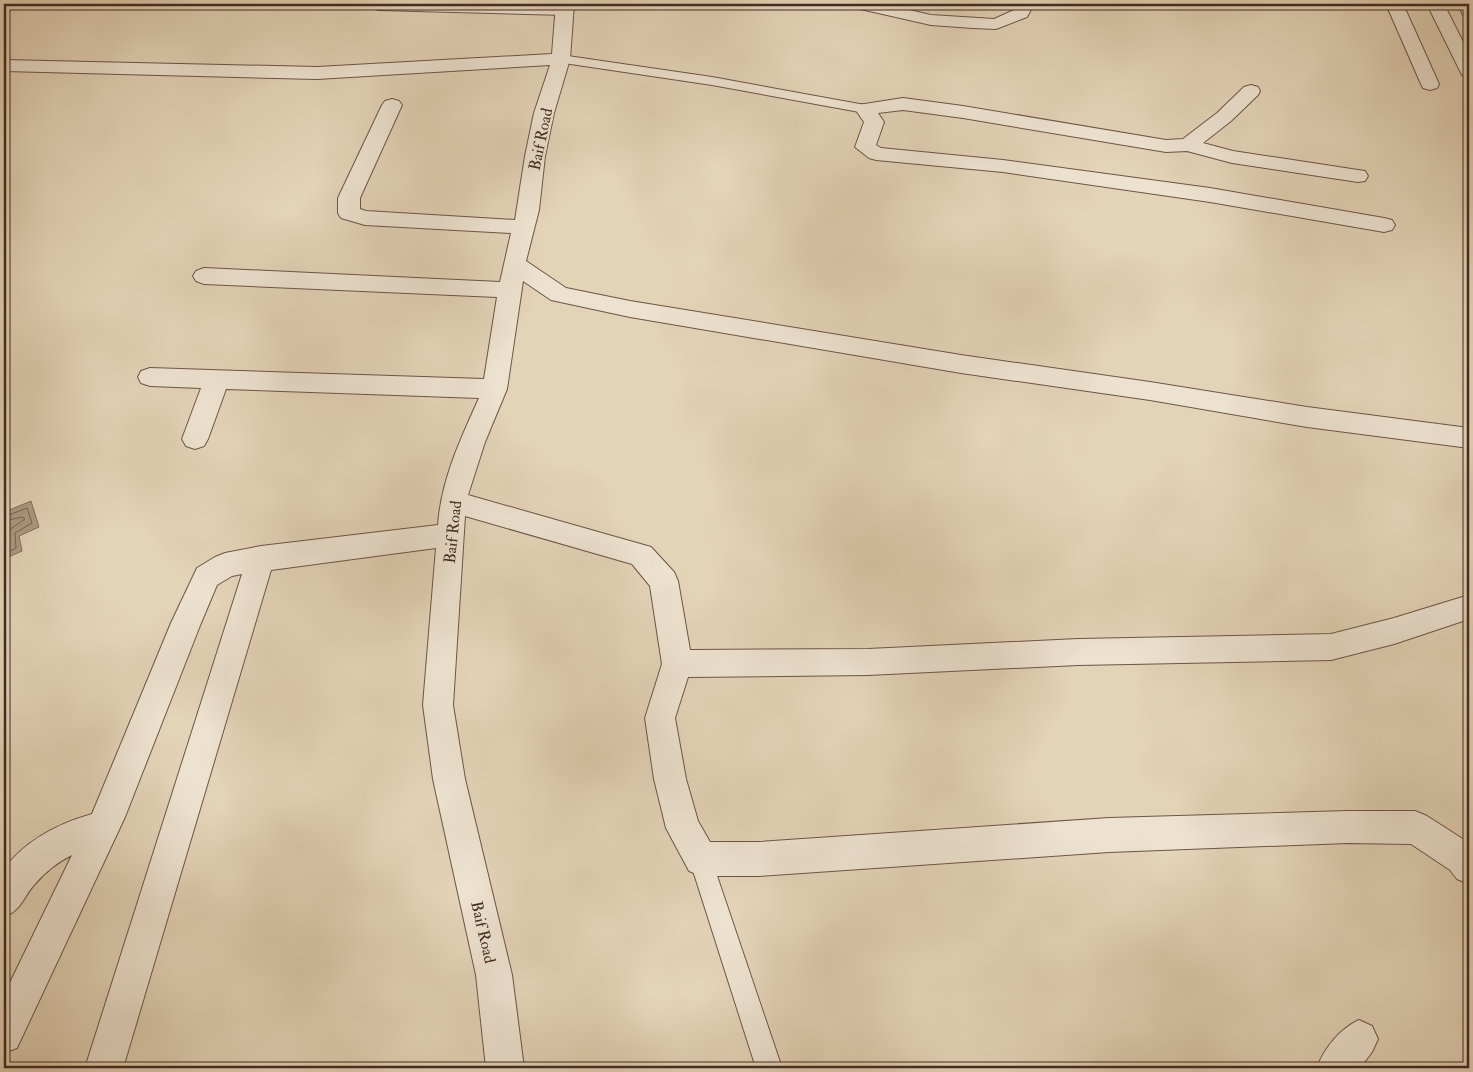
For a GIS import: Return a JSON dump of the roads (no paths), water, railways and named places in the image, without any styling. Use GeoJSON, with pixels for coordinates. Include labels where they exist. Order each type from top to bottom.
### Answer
{"type":"FeatureCollection","features":[{"type":"Feature","properties":{"kind":"street"},"geometry":{"type":"LineString","coordinates":[[862,4],[931,20],[996,24],[1021,13],[1025,4]]}},
{"type":"Feature","properties":{"kind":"street"},"geometry":{"type":"LineString","coordinates":[[1394,4],[1430,84]]}},
{"type":"Feature","properties":{"kind":"street"},"geometry":{"type":"LineString","coordinates":[[1435,4],[1469,71]]}},
{"type":"Feature","properties":{"kind":"street"},"geometry":{"type":"LineString","coordinates":[[1466,4],[1469,10]]}},
{"type":"Feature","properties":{"kind":"street","name":"Baif Road"},"geometry":{"type":"LineString","coordinates":[[505,1068],[494,975],[449,779],[438,705],[453,502],[472,442],[495,389],[512,277],[542,122],[561,59],[564,8]]}},
{"type":"Feature","properties":{"kind":"street"},"geometry":{"type":"LineString","coordinates":[[4,65],[317,73],[561,59]]}},
{"type":"Feature","properties":{"kind":"street"},"geometry":{"type":"LineString","coordinates":[[1188,145],[1224,117],[1251,91]]}},
{"type":"Feature","properties":{"kind":"street"},"geometry":{"type":"LineString","coordinates":[[1358,176],[1232,158],[1188,145],[1166,146],[963,112],[903,104],[865,109],[874,122],[865,147],[876,154],[1003,166],[1210,195],[1384,225]]}},
{"type":"Feature","properties":{"kind":"street"},"geometry":{"type":"LineString","coordinates":[[392,105],[350,198],[349,213],[365,218],[523,226]]}},
{"type":"Feature","properties":{"kind":"street"},"geometry":{"type":"LineString","coordinates":[[204,276],[512,277],[559,294],[630,309],[962,364],[1150,391],[1307,417],[1469,438]]}},
{"type":"Feature","properties":{"kind":"street"},"geometry":{"type":"LineString","coordinates":[[150,377],[495,389]]}},
{"type":"Feature","properties":{"kind":"street"},"geometry":{"type":"LineString","coordinates":[[195,440],[217,379]]}},
{"type":"Feature","properties":{"kind":"street"},"geometry":{"type":"LineString","coordinates":[[453,502],[641,555],[664,581],[677,664],[660,718],[670,779],[683,828],[701,859],[759,859],[1109,835],[1348,827],[1415,828],[1462,858],[1469,867]]}},
{"type":"Feature","properties":{"kind":"street"},"geometry":{"type":"LineString","coordinates":[[4,1035],[113,806],[186,623],[207,577],[225,565],[261,558],[450,535]]}},
{"type":"Feature","properties":{"kind":"street"},"geometry":{"type":"LineString","coordinates":[[104,1068],[261,558]]}},
{"type":"Feature","properties":{"kind":"street"},"geometry":{"type":"LineString","coordinates":[[677,664],[868,662],[1078,652],[1331,646],[1394,631],[1469,607]]}},
{"type":"Feature","properties":{"kind":"street"},"geometry":{"type":"LineString","coordinates":[[4,900],[26,867],[48,848],[73,835],[101,828]]}},
{"type":"Feature","properties":{"kind":"street"},"geometry":{"type":"LineString","coordinates":[[1336,1068],[1359,1039]]}},
{"type":"Feature","properties":{"kind":"lane"},"geometry":{"type":"LineString","coordinates":[[379,6],[564,8]]}},
{"type":"Feature","properties":{"kind":"lane"},"geometry":{"type":"LineString","coordinates":[[561,59],[712,81],[865,109]]}},
{"type":"Feature","properties":{"kind":"lane"},"geometry":{"type":"LineString","coordinates":[[699,855],[769,1068]]}},
{"type":"Feature","properties":{"kind":"water"},"geometry":{"type":"Polygon","coordinates":[[[4,499],[7,511],[31,501],[39,527],[19,536],[22,551],[4,559],[4,499]]]}}]}
